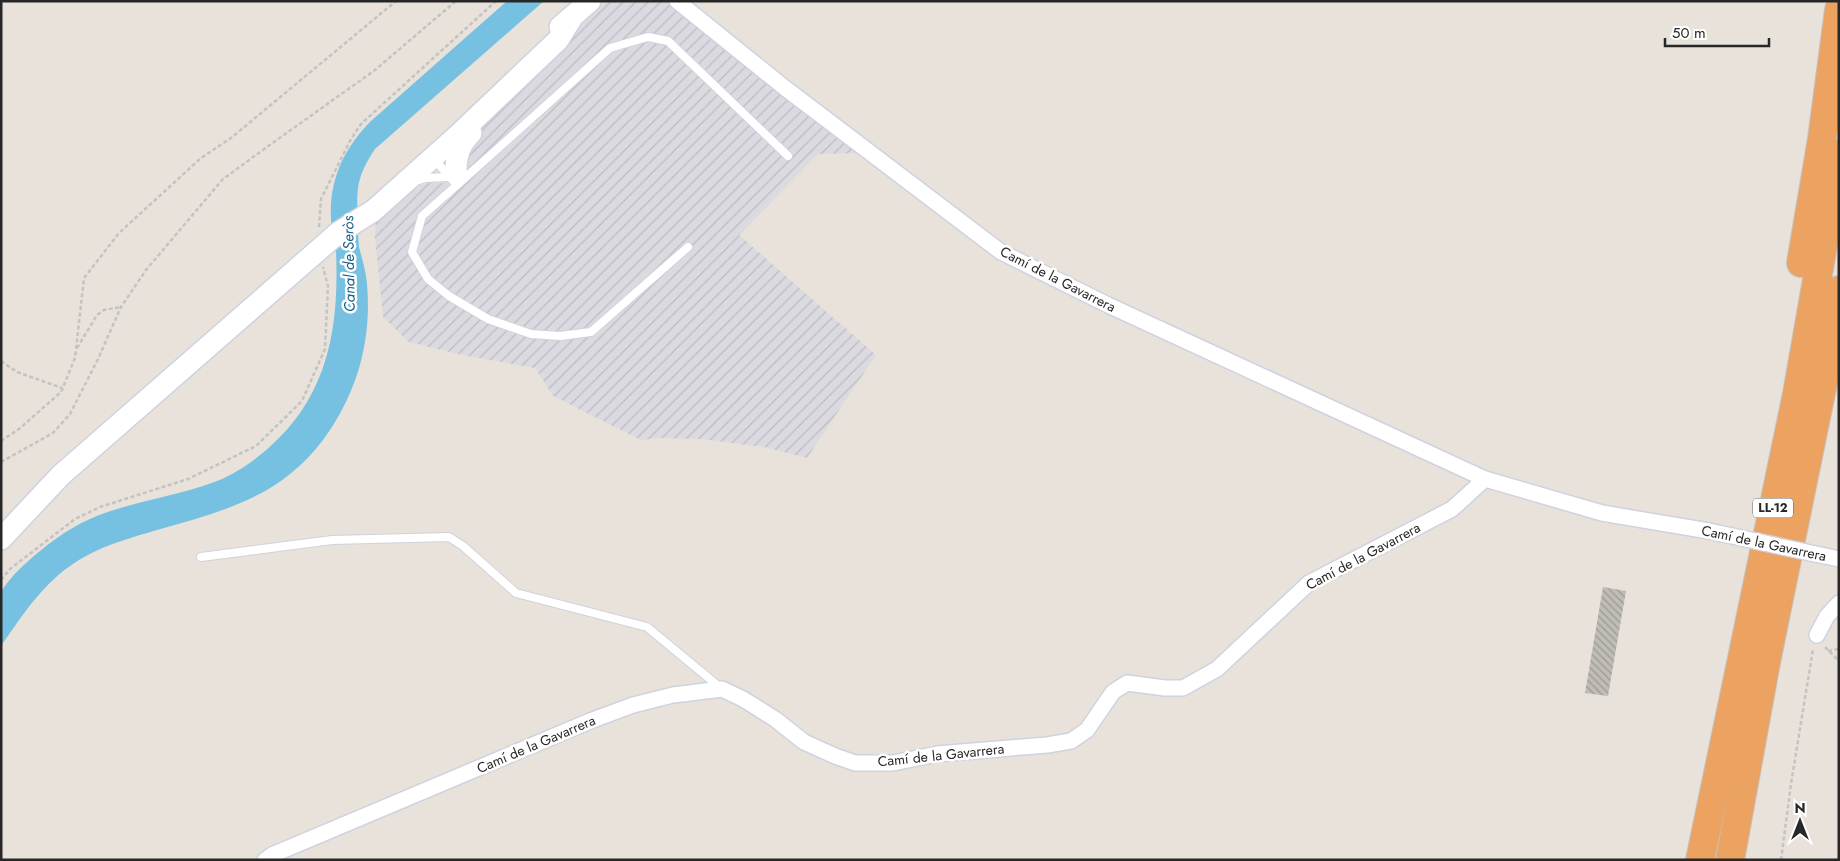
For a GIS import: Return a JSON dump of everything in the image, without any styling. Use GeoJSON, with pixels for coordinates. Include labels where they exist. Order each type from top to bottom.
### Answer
{"type":"FeatureCollection","features":[{"type":"Feature","properties":{"kind":"highway"},"geometry":{"type":"LineString","coordinates":[[1833,57],[1834,1]]}},
{"type":"Feature","properties":{"kind":"highway"},"geometry":{"type":"LineString","coordinates":[[1742,660],[1756,529],[1796,296],[1839,10]]}},
{"type":"Feature","properties":{"kind":"highway","name":"LL-12"},"geometry":{"type":"LineString","coordinates":[[1700,860],[1799,384],[1839,154]]}},
{"type":"Feature","properties":{"kind":"highway","name":"LL-12"},"geometry":{"type":"LineString","coordinates":[[1730,860],[1766,662],[1823,383],[1839,290]]}},
{"type":"Feature","properties":{"kind":"highway"},"geometry":{"type":"LineString","coordinates":[[1782,583],[1809,514],[1839,398]]}},
{"type":"Feature","properties":{"kind":"street"},"geometry":{"type":"LineString","coordinates":[[375,200],[395,191],[433,158],[438,144],[498,88],[531,49],[590,1]]}},
{"type":"Feature","properties":{"kind":"street","name":"Camí de la Gavarrera"},"geometry":{"type":"LineString","coordinates":[[677,1],[785,88],[1001,252],[1108,305],[1486,479],[1602,513],[1709,531],[1839,559]]}},
{"type":"Feature","properties":{"kind":"street"},"geometry":{"type":"LineString","coordinates":[[457,178],[456,161],[461,144],[501,105],[498,88]]}},
{"type":"Feature","properties":{"kind":"street"},"geometry":{"type":"LineString","coordinates":[[1,539],[61,475],[329,241],[498,88]]}},
{"type":"Feature","properties":{"kind":"street"},"geometry":{"type":"LineString","coordinates":[[375,200],[422,159],[433,158]]}},
{"type":"Feature","properties":{"kind":"street","name":"Camí de la Gavarrera"},"geometry":{"type":"LineString","coordinates":[[265,860],[272,855],[580,725],[633,705],[673,694],[722,689],[743,699],[775,719],[804,742],[855,763],[892,763],[938,754],[1047,745],[1071,741],[1087,730],[1113,692],[1128,682],[1166,688],[1183,688],[1217,669],[1309,583],[1452,509],[1486,479]]}},
{"type":"Feature","properties":{"kind":"street"},"geometry":{"type":"LineString","coordinates":[[1817,635],[1826,616],[1839,603]]}},
{"type":"Feature","properties":{"kind":"lane"},"geometry":{"type":"LineString","coordinates":[[688,247],[591,332],[560,336],[531,334],[488,319],[449,296],[428,279],[412,252],[422,216],[457,178],[610,48],[648,37],[668,41],[788,156]]}},
{"type":"Feature","properties":{"kind":"lane"},"geometry":{"type":"LineString","coordinates":[[433,158],[457,178]]}},
{"type":"Feature","properties":{"kind":"lane"},"geometry":{"type":"LineString","coordinates":[[395,191],[424,178],[457,178]]}},
{"type":"Feature","properties":{"kind":"lane"},"geometry":{"type":"LineString","coordinates":[[201,557],[332,540],[449,537],[463,546],[516,592],[647,627],[722,689]]}},
{"type":"Feature","properties":{"kind":"path"},"geometry":{"type":"LineString","coordinates":[[1,441],[19,429],[61,392],[75,358],[84,278],[119,233],[201,158],[231,138],[396,1]]}},
{"type":"Feature","properties":{"kind":"path"},"geometry":{"type":"LineString","coordinates":[[1,462],[53,433],[70,414],[98,359],[121,307],[146,270],[223,179],[376,70],[456,1]]}},
{"type":"Feature","properties":{"kind":"path"},"geometry":{"type":"LineString","coordinates":[[1,580],[10,569],[75,519],[100,507],[188,479],[256,446],[302,400],[325,349],[329,241],[321,199],[351,139],[361,124],[496,1]]}},
{"type":"Feature","properties":{"kind":"path"},"geometry":{"type":"LineString","coordinates":[[76,349],[97,315],[104,310],[121,307]]}},
{"type":"Feature","properties":{"kind":"path"},"geometry":{"type":"LineString","coordinates":[[1,362],[16,372],[62,388]]}},
{"type":"Feature","properties":{"kind":"path"},"geometry":{"type":"LineString","coordinates":[[1817,635],[1828,651],[1839,661]]}},
{"type":"Feature","properties":{"kind":"path"},"geometry":{"type":"LineString","coordinates":[[1781,860],[1808,678],[1817,635]]}},
{"type":"Feature","properties":{"kind":"path"},"geometry":{"type":"LineString","coordinates":[[1828,651],[1839,649]]}},
{"type":"Feature","properties":{"kind":"shaded area"},"geometry":{"type":"Polygon","coordinates":[[[607,1],[665,1],[863,153],[818,154],[739,235],[876,355],[807,458],[764,447],[700,439],[661,438],[641,440],[553,396],[535,368],[462,355],[409,342],[383,317],[375,237],[376,218],[423,184],[430,182],[442,183],[462,165],[473,137],[513,99],[566,39],[607,1]]]}},
{"type":"Feature","properties":{"kind":"water","name":"Canal de Seròs"},"geometry":{"type":"Polygon","coordinates":[[[507,1],[544,1],[375,149],[364,167],[359,183],[357,200],[359,247],[367,284],[367,326],[364,346],[360,366],[345,404],[323,440],[306,460],[288,476],[248,500],[205,516],[112,544],[72,564],[38,595],[1,646],[2,590],[19,570],[48,545],[72,528],[105,513],[185,491],[226,477],[250,463],[265,451],[296,418],[310,397],[320,375],[328,352],[333,328],[337,278],[331,205],[336,178],[346,154],[361,131],[371,121],[507,1]]]}},
{"type":"Feature","properties":{"kind":"building"},"geometry":{"type":"Polygon","coordinates":[[[1603,587],[1626,591],[1608,696],[1585,693],[1603,587]]]}}]}
